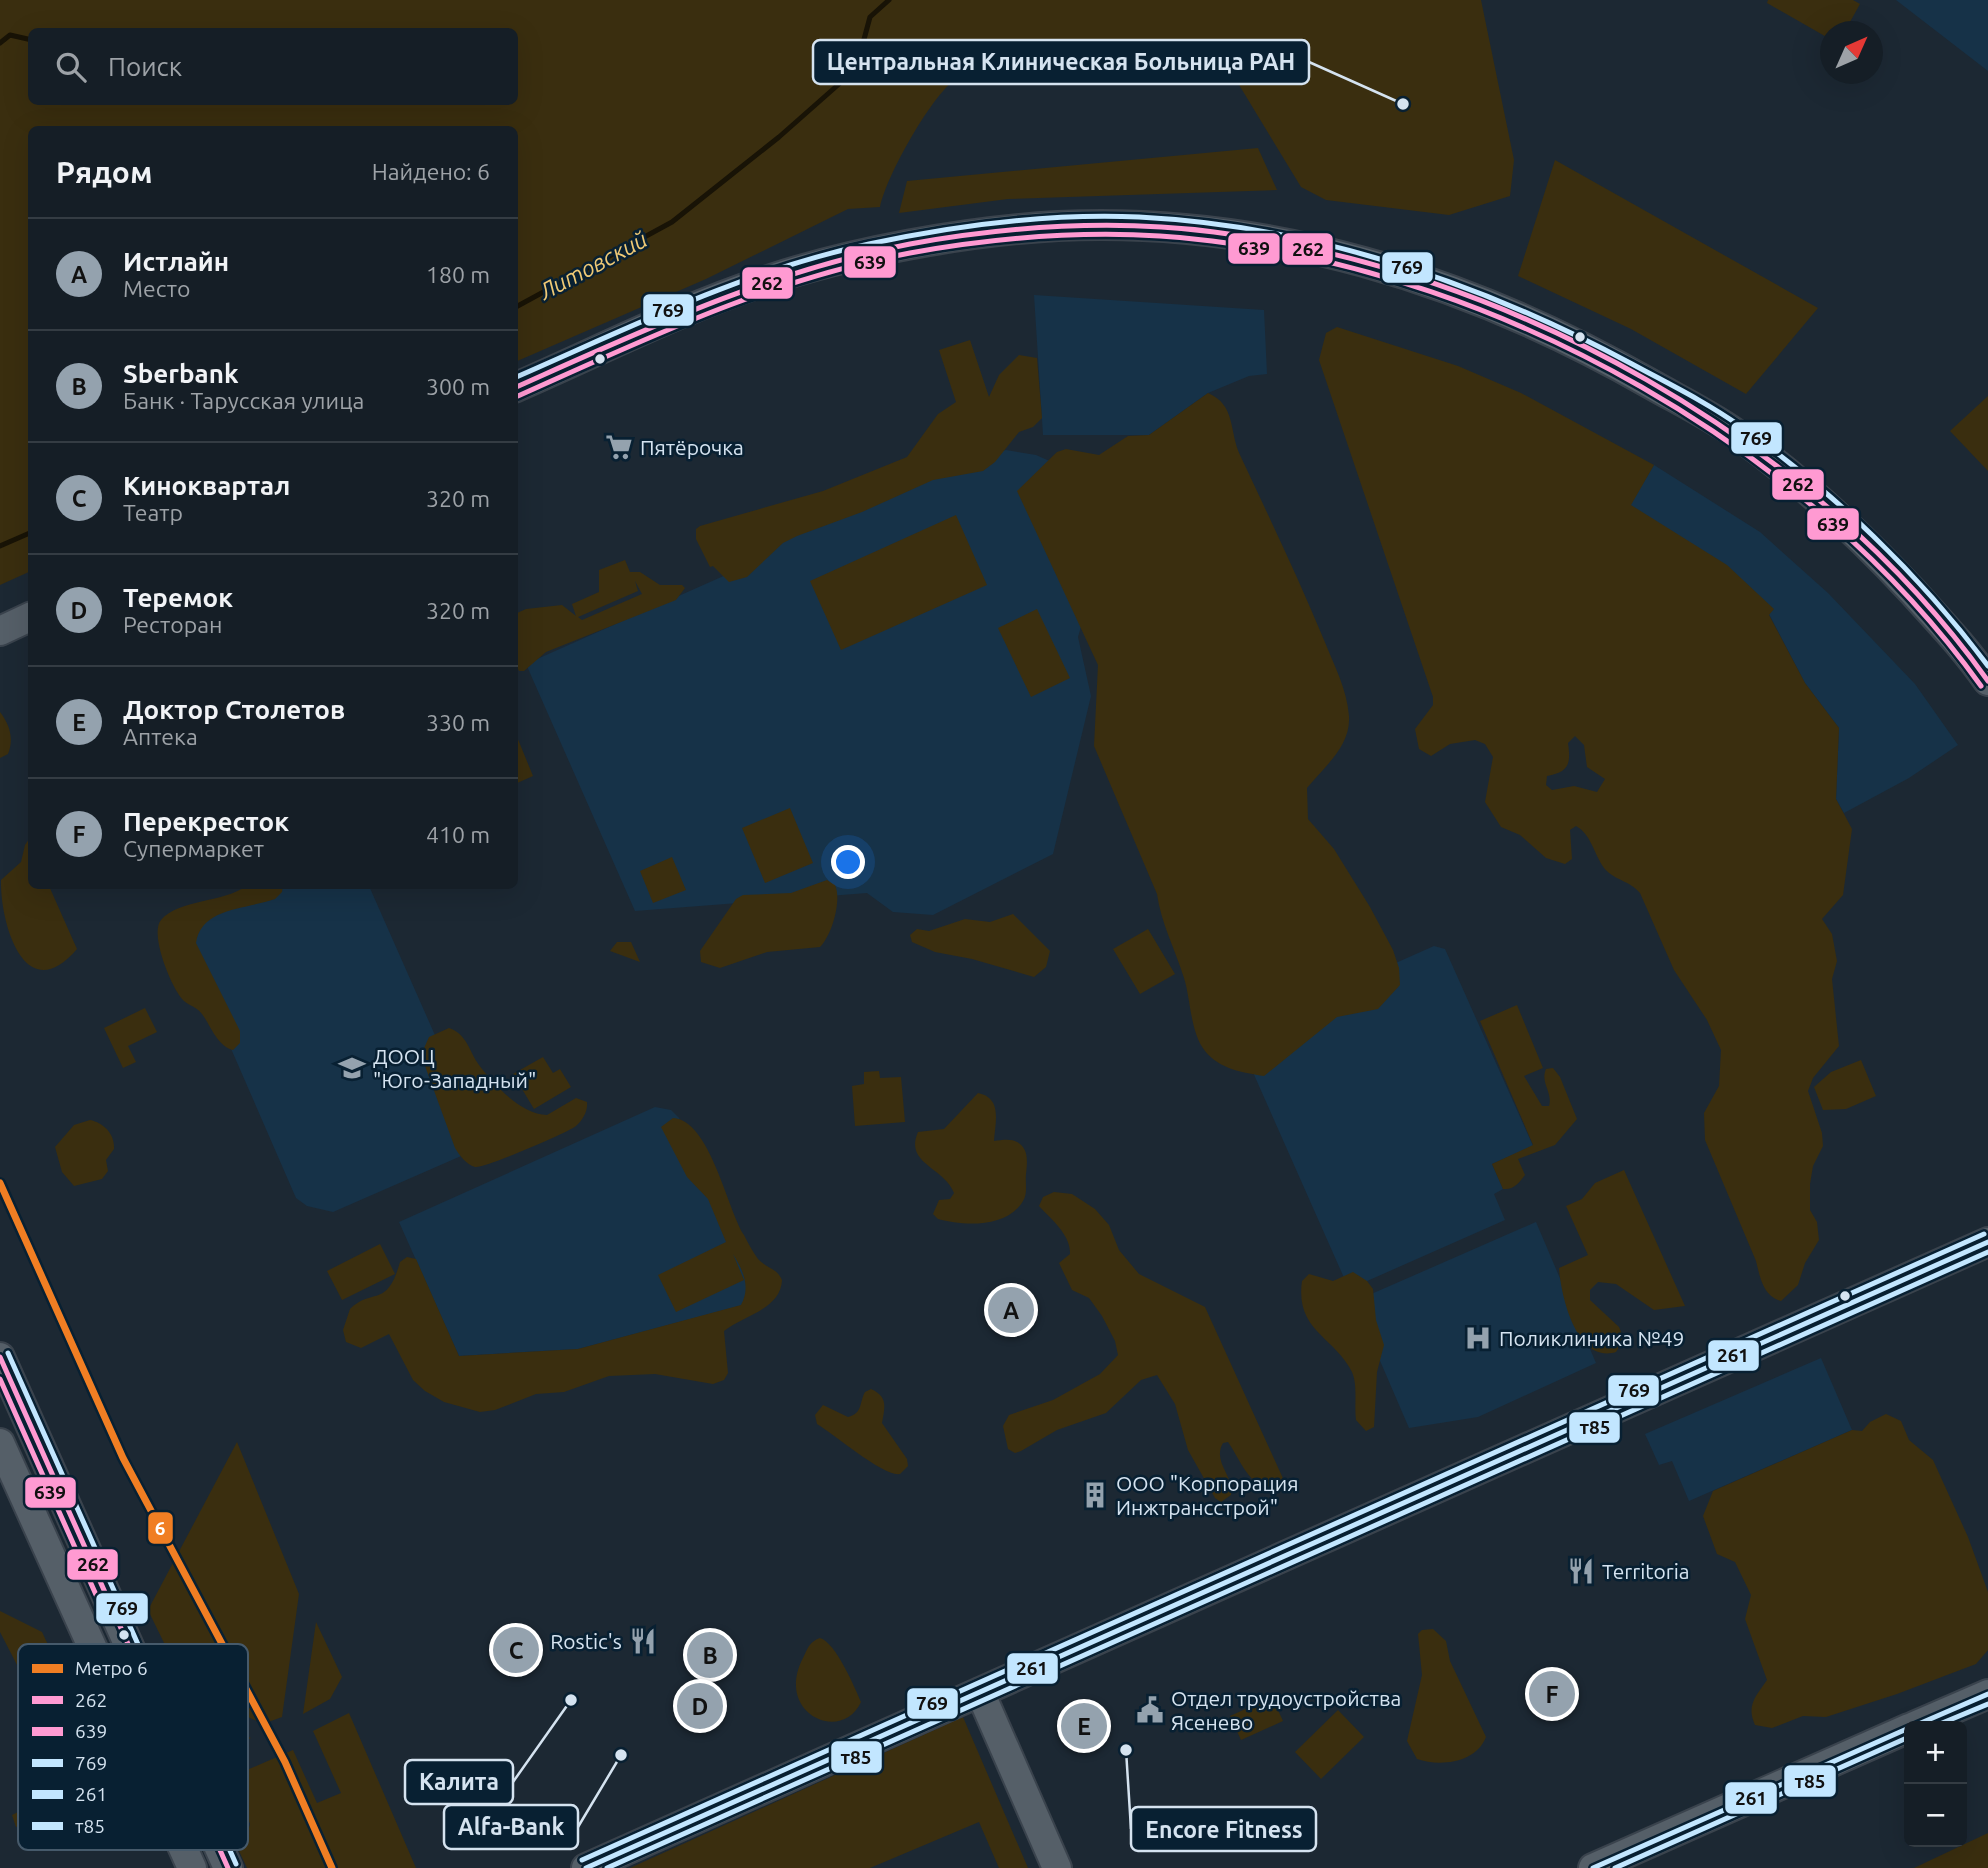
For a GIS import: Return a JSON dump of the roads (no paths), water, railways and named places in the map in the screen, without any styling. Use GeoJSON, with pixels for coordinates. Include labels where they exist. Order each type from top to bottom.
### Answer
{"type":"FeatureCollection","features":[{"type":"Feature","properties":{"kind":"main road"},"geometry":{"type":"LineString","coordinates":[[518,386],[765,281],[884,251],[1056,226],[1144,226],[1297,244],[1412,275],[1492,303],[1602,356],[1732,431],[1814,496],[1874,551],[1954,636],[1988,681]]}},
{"type":"Feature","properties":{"kind":"main road"},"geometry":{"type":"LineString","coordinates":[[0,631],[28,618]]}},
{"type":"Feature","properties":{"kind":"main road"},"geometry":{"type":"LineString","coordinates":[[586,1868],[1988,1241]]}},
{"type":"Feature","properties":{"kind":"main road"},"geometry":{"type":"LineString","coordinates":[[0,1357],[128,1644]]}},
{"type":"Feature","properties":{"kind":"main road"},"geometry":{"type":"LineString","coordinates":[[0,1443],[91,1644]]}},
{"type":"Feature","properties":{"kind":"main road"},"geometry":{"type":"LineString","coordinates":[[980,1692],[1057,1868]]}},
{"type":"Feature","properties":{"kind":"main road"},"geometry":{"type":"LineString","coordinates":[[1926,1721],[1988,1694]]}},
{"type":"Feature","properties":{"kind":"main road"},"geometry":{"type":"LineString","coordinates":[[1593,1868],[1904,1730]]}},
{"type":"Feature","properties":{"kind":"main road"},"geometry":{"type":"LineString","coordinates":[[184,1850],[192,1868]]}},
{"type":"Feature","properties":{"kind":"main road"},"geometry":{"type":"LineString","coordinates":[[220,1850],[228,1868]]}},
{"type":"Feature","properties":{"kind":"waterway"},"geometry":{"type":"LineString","coordinates":[[518,306],[672,222],[779,137],[856,69],[870,17],[889,0]]}},
{"type":"Feature","properties":{"kind":"waterway"},"geometry":{"type":"LineString","coordinates":[[0,43],[10,35],[28,39]]}},
{"type":"Feature","properties":{"kind":"waterway","name":"Литовский"},"geometry":{"type":"LineString","coordinates":[[0,546],[28,534]]}},
{"type":"Feature","properties":{"kind":"metro line","name":"6"},"geometry":{"type":"LineString","coordinates":[[0,1183],[123,1458],[222,1644]]}},
{"type":"Feature","properties":{"kind":"metro line","name":"6"},"geometry":{"type":"LineString","coordinates":[[248,1693],[285,1762],[332,1868]]}},
{"type":"Feature","properties":{"kind":"place","name":"Центральная Клиническая Больница РАН"},"geometry":{"type":"Point","coordinates":[1403,104]}},
{"type":"Feature","properties":{"kind":"place","name":"Пятёрочка"},"geometry":{"type":"Point","coordinates":[619,447]}},
{"type":"Feature","properties":{"kind":"place","name":"ДООЦ \"Юго-Западный\""},"geometry":{"type":"Point","coordinates":[352,1068]}},
{"type":"Feature","properties":{"kind":"place","name":"Истлайн"},"geometry":{"type":"Point","coordinates":[1011,1310]}},
{"type":"Feature","properties":{"kind":"place","name":"Поликлиника №49"},"geometry":{"type":"Point","coordinates":[1478,1338]}},
{"type":"Feature","properties":{"kind":"place","name":"ООО \"Корпорация Инжтрансстрой\""},"geometry":{"type":"Point","coordinates":[1095,1495]}},
{"type":"Feature","properties":{"kind":"place","name":"Territoria"},"geometry":{"type":"Point","coordinates":[1581,1571]}},
{"type":"Feature","properties":{"kind":"place","name":"Rostic's"},"geometry":{"type":"Point","coordinates":[643,1641]}},
{"type":"Feature","properties":{"kind":"place","name":"Киноквартал"},"geometry":{"type":"Point","coordinates":[516,1650]}},
{"type":"Feature","properties":{"kind":"place","name":"Sberbank"},"geometry":{"type":"Point","coordinates":[710,1655]}},
{"type":"Feature","properties":{"kind":"place","name":"Перекресток"},"geometry":{"type":"Point","coordinates":[1552,1694]}},
{"type":"Feature","properties":{"kind":"place","name":"Калита"},"geometry":{"type":"Point","coordinates":[571,1700]}},
{"type":"Feature","properties":{"kind":"place","name":"Теремок"},"geometry":{"type":"Point","coordinates":[700,1706]}},
{"type":"Feature","properties":{"kind":"place","name":"Отдел трудоустройства Ясенево"},"geometry":{"type":"Point","coordinates":[1150,1710]}},
{"type":"Feature","properties":{"kind":"place","name":"Доктор Столетов"},"geometry":{"type":"Point","coordinates":[1084,1726]}},
{"type":"Feature","properties":{"kind":"place","name":"Encore Fitness"},"geometry":{"type":"Point","coordinates":[1126,1750]}},
{"type":"Feature","properties":{"kind":"place","name":"Alfa-Bank"},"geometry":{"type":"Point","coordinates":[621,1755]}}]}
